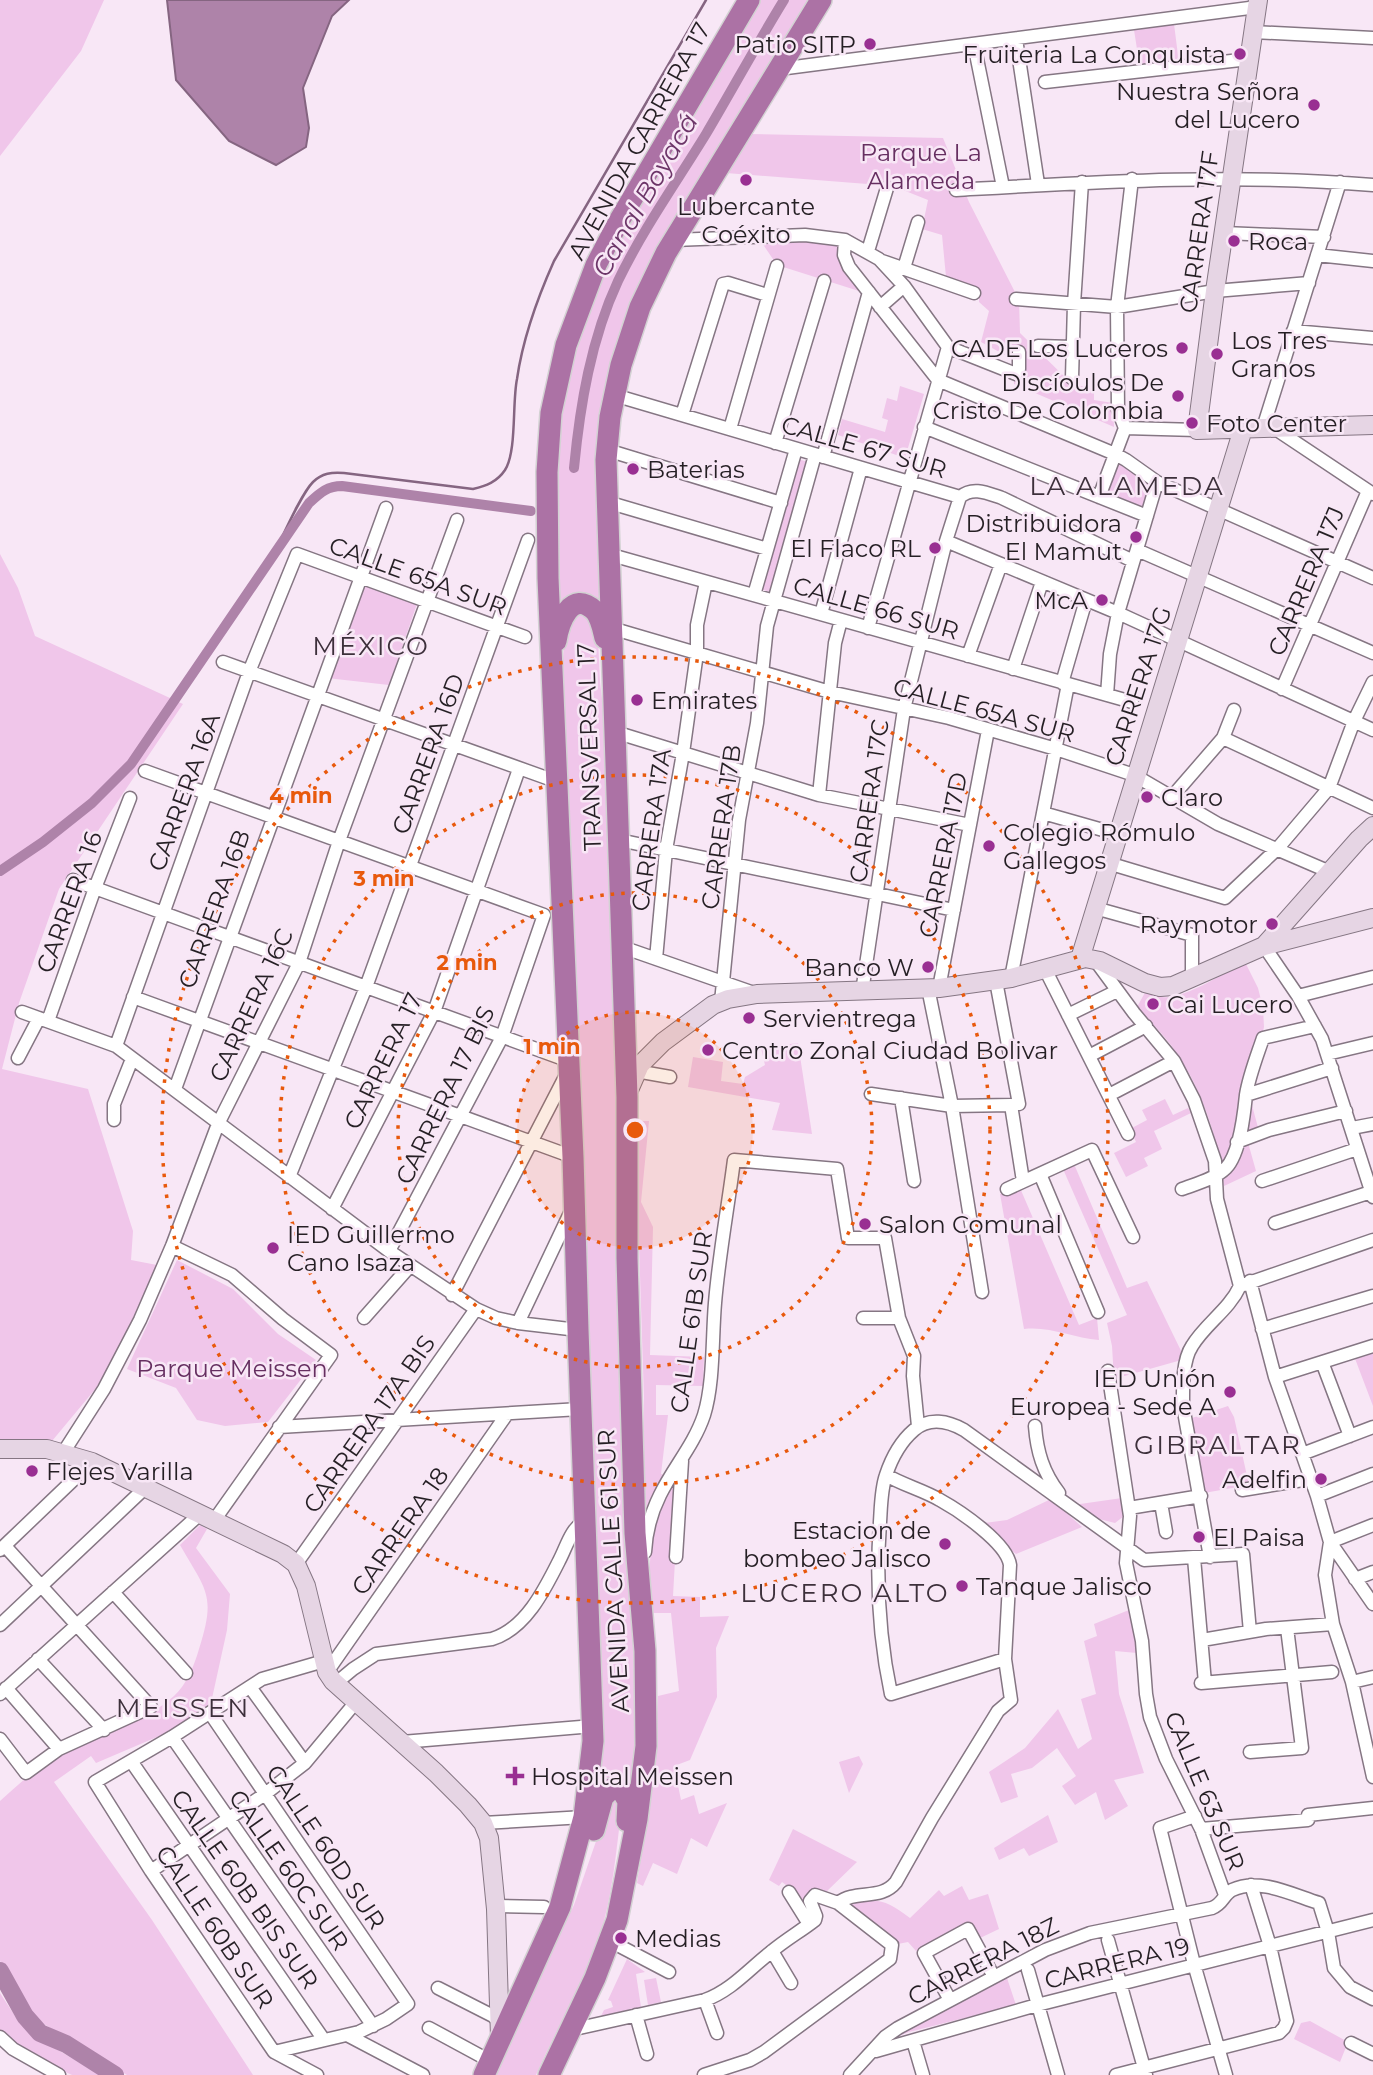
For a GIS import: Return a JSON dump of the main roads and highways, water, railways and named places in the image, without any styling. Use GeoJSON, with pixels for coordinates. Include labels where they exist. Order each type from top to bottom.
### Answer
{"type":"FeatureCollection","features":[{"type":"Feature","properties":{"kind":"highway","name":"AVENIDA CARRERA 17"},"geometry":{"type":"LineString","coordinates":[[555,390],[573,322],[596,265],[749,0]]}},
{"type":"Feature","properties":{"kind":"highway","name":"TRANSVERSAL 17"},"geometry":{"type":"LineString","coordinates":[[627,1097],[607,502],[607,450],[614,395],[640,307],[674,240],[821,0]]}},
{"type":"Feature","properties":{"kind":"highway","name":"TRANSVERSAL 17"},"geometry":{"type":"LineString","coordinates":[[555,390],[548,446],[546,505],[569,1065]]}},
{"type":"Feature","properties":{"kind":"highway"},"geometry":{"type":"LineString","coordinates":[[552,670],[559,628],[564,614],[572,606],[583,605],[597,613],[611,657]]}},
{"type":"Feature","properties":{"kind":"highway","name":"AVENIDA CALLE 61 SUR"},"geometry":{"type":"LineString","coordinates":[[487,2068],[500,2031],[534,1969],[549,1913],[565,1893],[584,1817],[592,1762],[593,1726],[569,1065]]}},
{"type":"Feature","properties":{"kind":"highway","name":"AVENIDA CALLE 61 SUR"},"geometry":{"type":"LineString","coordinates":[[549,2075],[610,1941],[624,1890],[637,1819],[646,1746],[646,1678],[635,1533],[627,1268],[627,1097]]}},
{"type":"Feature","properties":{"kind":"highway"},"geometry":{"type":"LineString","coordinates":[[549,1913],[573,1888],[585,1860],[604,1797],[607,1791],[616,1788],[624,1793],[628,1801],[624,1890]]}},
{"type":"Feature","properties":{"kind":"waterway"},"geometry":{"type":"LineString","coordinates":[[270,562],[302,497],[313,482],[324,475],[344,473],[473,489],[491,483],[502,474],[509,462],[511,451],[516,389],[523,348],[531,318],[554,261],[706,0]]}},
{"type":"Feature","properties":{"kind":"waterway","name":"Canal Boyacá"},"geometry":{"type":"LineString","coordinates":[[574,468],[588,373],[601,326],[618,281],[784,0]]}},
{"type":"Feature","properties":{"kind":"waterway"},"geometry":{"type":"LineString","coordinates":[[0,871],[43,842],[92,803],[131,764],[309,503],[320,493],[342,486],[531,511]]}},
{"type":"Feature","properties":{"kind":"waterway"},"geometry":{"type":"LineString","coordinates":[[0,1971],[25,2016],[40,2033],[66,2044],[115,2075]]}},
{"type":"Feature","properties":{"kind":"place","name":"Patio SITP"},"geometry":{"type":"Point","coordinates":[870,44]}},
{"type":"Feature","properties":{"kind":"place","name":"Fruiteria La Conquista"},"geometry":{"type":"Point","coordinates":[1240,54]}},
{"type":"Feature","properties":{"kind":"place","name":"Nuestra Señora del Lucero"},"geometry":{"type":"Point","coordinates":[1314,105]}},
{"type":"Feature","properties":{"kind":"place","name":"Lubercante Coéxito"},"geometry":{"type":"Point","coordinates":[746,180]}},
{"type":"Feature","properties":{"kind":"place","name":"Roca"},"geometry":{"type":"Point","coordinates":[1234,241]}},
{"type":"Feature","properties":{"kind":"place","name":"CADE Los Luceros"},"geometry":{"type":"Point","coordinates":[1182,348]}},
{"type":"Feature","properties":{"kind":"place","name":"Los Tres Granos"},"geometry":{"type":"Point","coordinates":[1217,354]}},
{"type":"Feature","properties":{"kind":"place","name":"Discíoulos De Cristo De Colombia"},"geometry":{"type":"Point","coordinates":[1178,396]}},
{"type":"Feature","properties":{"kind":"place","name":"Foto Center"},"geometry":{"type":"Point","coordinates":[1192,423]}},
{"type":"Feature","properties":{"kind":"place","name":"Baterias"},"geometry":{"type":"Point","coordinates":[633,469]}},
{"type":"Feature","properties":{"kind":"place","name":"Distribuidora El Mamut"},"geometry":{"type":"Point","coordinates":[1136,537]}},
{"type":"Feature","properties":{"kind":"place","name":"El Flaco RL"},"geometry":{"type":"Point","coordinates":[935,548]}},
{"type":"Feature","properties":{"kind":"place","name":"McA"},"geometry":{"type":"Point","coordinates":[1102,600]}},
{"type":"Feature","properties":{"kind":"place","name":"Emirates"},"geometry":{"type":"Point","coordinates":[637,700]}},
{"type":"Feature","properties":{"kind":"place","name":"Claro"},"geometry":{"type":"Point","coordinates":[1147,797]}},
{"type":"Feature","properties":{"kind":"place","name":"Colegio Rómulo Gallegos"},"geometry":{"type":"Point","coordinates":[989,846]}},
{"type":"Feature","properties":{"kind":"place","name":"Raymotor"},"geometry":{"type":"Point","coordinates":[1272,924]}},
{"type":"Feature","properties":{"kind":"place","name":"Banco W"},"geometry":{"type":"Point","coordinates":[928,967]}},
{"type":"Feature","properties":{"kind":"place","name":"Cai Lucero"},"geometry":{"type":"Point","coordinates":[1153,1004]}},
{"type":"Feature","properties":{"kind":"place","name":"Servientrega"},"geometry":{"type":"Point","coordinates":[749,1018]}},
{"type":"Feature","properties":{"kind":"place","name":"Centro Zonal Ciudad Bolivar"},"geometry":{"type":"Point","coordinates":[708,1050]}},
{"type":"Feature","properties":{"kind":"place","name":"Salon Comunal"},"geometry":{"type":"Point","coordinates":[865,1224]}},
{"type":"Feature","properties":{"kind":"place","name":"IED Guillermo Cano Isaza"},"geometry":{"type":"Point","coordinates":[273,1248]}},
{"type":"Feature","properties":{"kind":"place","name":"IED Unión Europea - Sede A"},"geometry":{"type":"Point","coordinates":[1230,1392]}},
{"type":"Feature","properties":{"kind":"place","name":"Flejes Varilla"},"geometry":{"type":"Point","coordinates":[32,1471]}},
{"type":"Feature","properties":{"kind":"place","name":"Adelfin"},"geometry":{"type":"Point","coordinates":[1321,1479]}},
{"type":"Feature","properties":{"kind":"place","name":"El Paisa"},"geometry":{"type":"Point","coordinates":[1199,1537]}},
{"type":"Feature","properties":{"kind":"place","name":"Estacion de bombeo Jalisco"},"geometry":{"type":"Point","coordinates":[945,1544]}},
{"type":"Feature","properties":{"kind":"place","name":"Tanque Jalisco"},"geometry":{"type":"Point","coordinates":[962,1586]}},
{"type":"Feature","properties":{"kind":"place","name":"Hospital Meissen"},"geometry":{"type":"Point","coordinates":[515,1776]}},
{"type":"Feature","properties":{"kind":"place","name":"Medias"},"geometry":{"type":"Point","coordinates":[621,1938]}},
{"type":"Feature","properties":{"kind":"district","name":"LA ALAMEDA"},"geometry":{"type":"Point","coordinates":[1127,486]}},
{"type":"Feature","properties":{"kind":"district","name":"MÉXICO"},"geometry":{"type":"Point","coordinates":[371,646]}},
{"type":"Feature","properties":{"kind":"district","name":"GIBRALTAR"},"geometry":{"type":"Point","coordinates":[1218,1445]}},
{"type":"Feature","properties":{"kind":"district","name":"LUCERO ALTO"},"geometry":{"type":"Point","coordinates":[845,1593]}},
{"type":"Feature","properties":{"kind":"district","name":"MEISSEN"},"geometry":{"type":"Point","coordinates":[183,1708]}},
{"type":"Feature","properties":{"kind":"park label","name":"Parque La Alameda"},"geometry":{"type":"Point","coordinates":[921,166]}},
{"type":"Feature","properties":{"kind":"park label","name":"Parque Meissen"},"geometry":{"type":"Point","coordinates":[232,1368]}}]}
